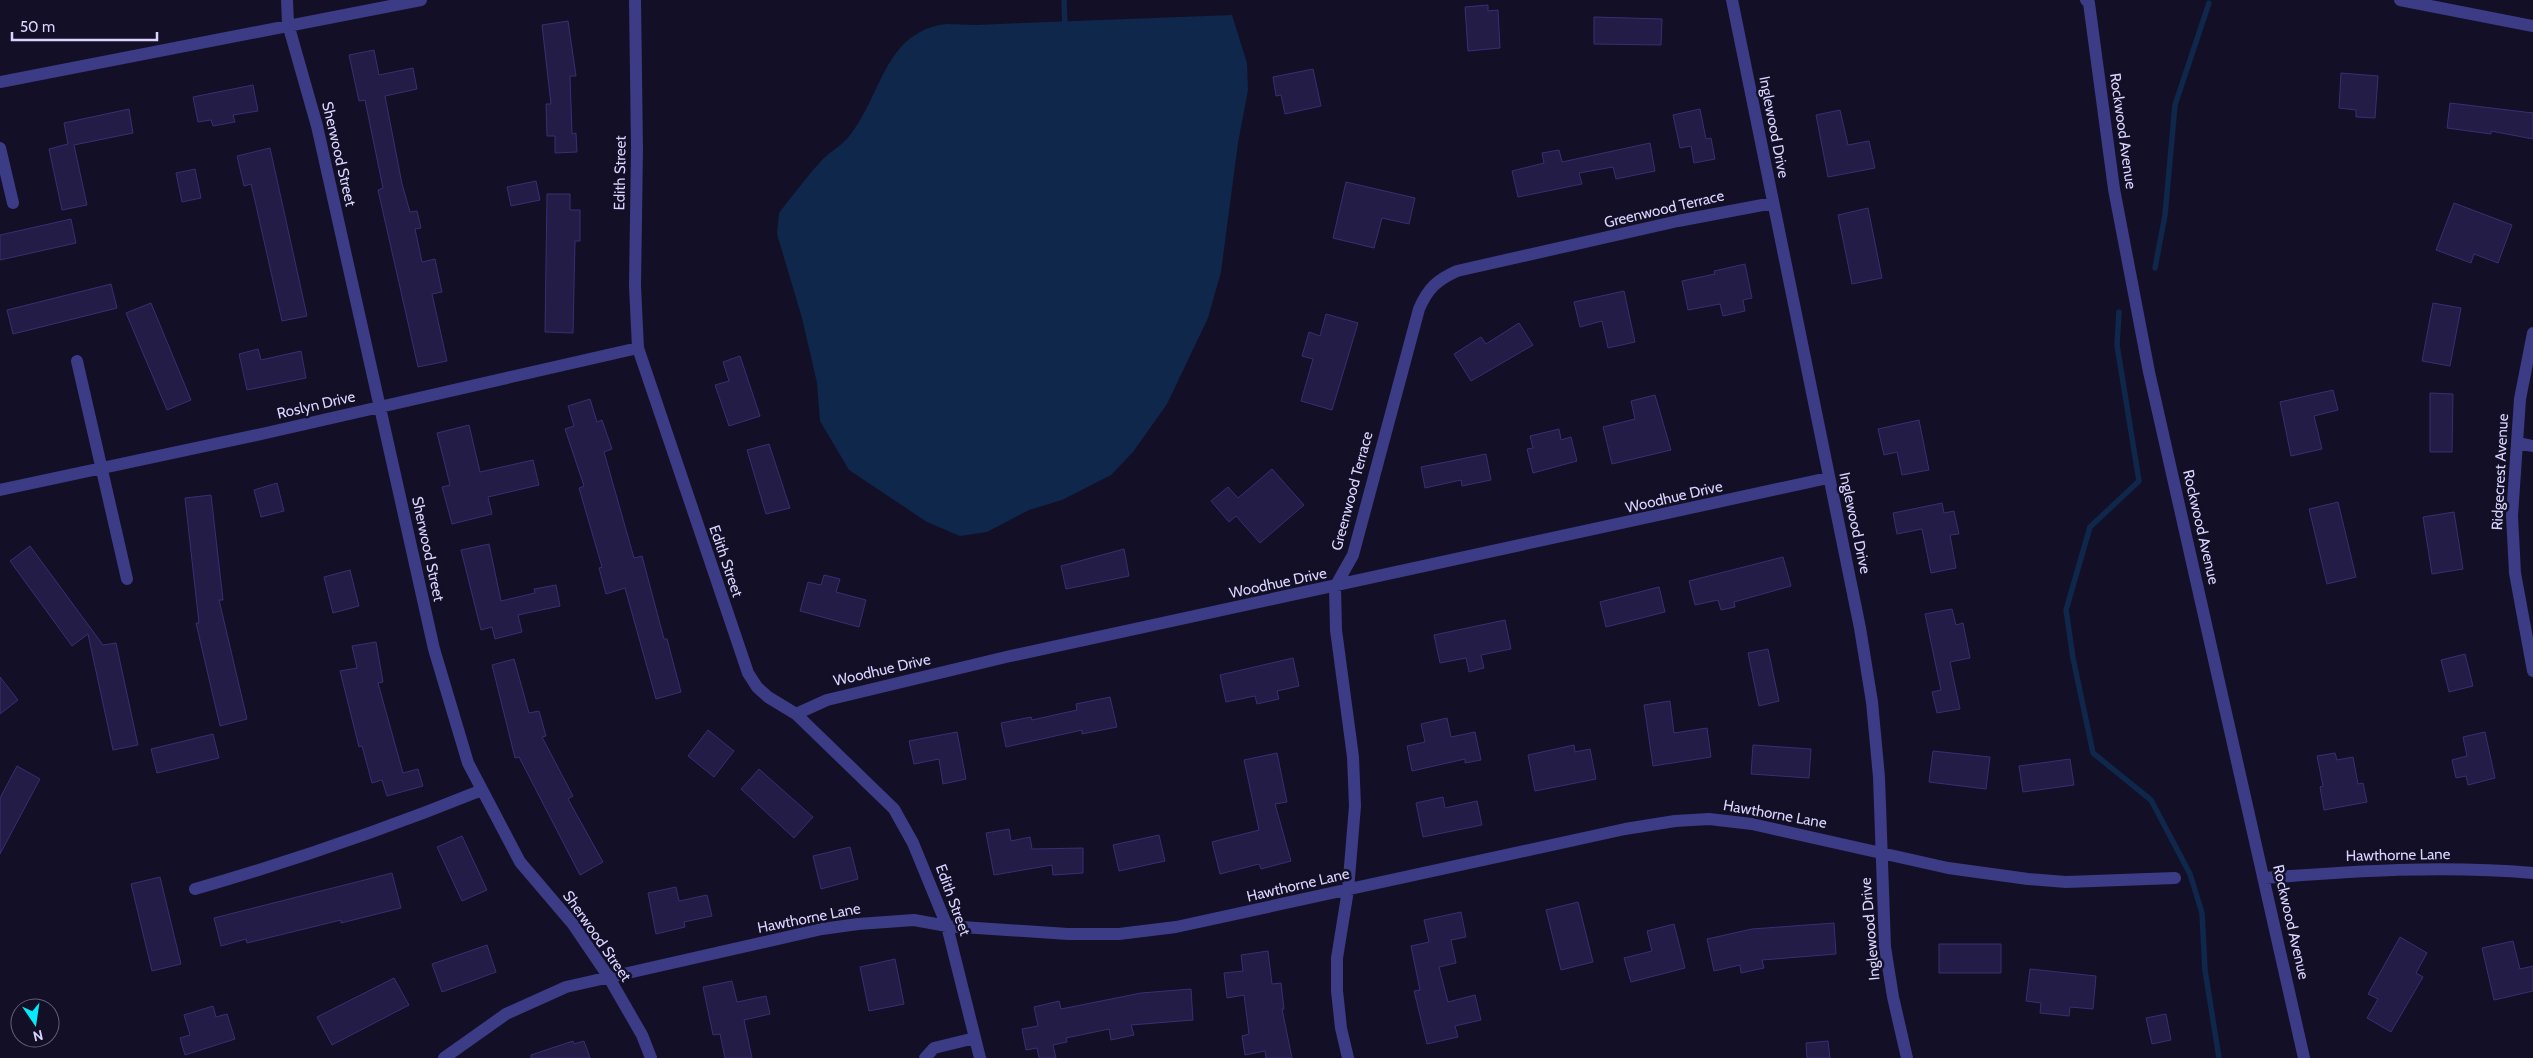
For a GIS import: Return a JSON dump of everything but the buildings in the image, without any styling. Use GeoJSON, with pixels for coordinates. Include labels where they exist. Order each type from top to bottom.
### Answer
{"type":"FeatureCollection","features":[{"type":"Feature","properties":{"kind":"street","name":"Sherwood Street"},"geometry":{"type":"LineString","coordinates":[[286,0],[288,24],[317,126],[434,649],[468,763],[520,862],[572,923],[608,976],[642,1035],[651,1058]]}},
{"type":"Feature","properties":{"kind":"street"},"geometry":{"type":"LineString","coordinates":[[0,82],[288,24],[421,0]]}},
{"type":"Feature","properties":{"kind":"street","name":"Edith Street"},"geometry":{"type":"LineString","coordinates":[[635,0],[637,149],[635,286],[638,348],[748,673],[758,688],[768,698],[796,714],[894,809],[913,843],[947,926],[980,1058]]}},
{"type":"Feature","properties":{"kind":"street","name":"Inglewood Drive"},"geometry":{"type":"LineString","coordinates":[[1732,0],[1860,628],[1872,702],[1879,778],[1880,854],[1885,947],[1893,997],[1907,1058]]}},
{"type":"Feature","properties":{"kind":"street","name":"Rockwood Avenue"},"geometry":{"type":"LineString","coordinates":[[2086,0],[2089,3],[2114,189],[2149,372],[2265,878],[2304,1058]]}},
{"type":"Feature","properties":{"kind":"street"},"geometry":{"type":"LineString","coordinates":[[2400,0],[2533,26]]}},
{"type":"Feature","properties":{"kind":"street"},"geometry":{"type":"LineString","coordinates":[[0,148],[13,203]]}},
{"type":"Feature","properties":{"kind":"street","name":"Greenwood Terrace"},"geometry":{"type":"LineString","coordinates":[[1348,1058],[1341,1028],[1337,990],[1337,958],[1348,890],[1354,806],[1353,758],[1336,630],[1336,587],[1353,555],[1419,309],[1426,293],[1437,280],[1457,271],[1678,221],[1773,203]]}},
{"type":"Feature","properties":{"kind":"street","name":"Ridgecrest Avenue"},"geometry":{"type":"LineString","coordinates":[[2533,333],[2520,399],[2512,516],[2515,573],[2533,671]]}},
{"type":"Feature","properties":{"kind":"street","name":"Roslyn Drive"},"geometry":{"type":"LineString","coordinates":[[0,490],[102,469],[638,348]]}},
{"type":"Feature","properties":{"kind":"street"},"geometry":{"type":"LineString","coordinates":[[77,361],[127,579]]}},
{"type":"Feature","properties":{"kind":"street"},"geometry":{"type":"LineString","coordinates":[[2518,443],[2533,446]]}},
{"type":"Feature","properties":{"kind":"street","name":"Woodhue Drive"},"geometry":{"type":"LineString","coordinates":[[796,714],[827,700],[1006,658],[1336,587],[1391,573],[1546,542],[1828,478]]}},
{"type":"Feature","properties":{"kind":"street"},"geometry":{"type":"LineString","coordinates":[[195,889],[270,868],[369,834],[482,790]]}},
{"type":"Feature","properties":{"kind":"street","name":"Hawthorne Lane"},"geometry":{"type":"LineString","coordinates":[[444,1058],[506,1014],[566,987],[822,929],[914,920],[947,926],[1068,934],[1119,934],[1176,927],[1625,829],[1675,821],[1709,819],[1752,824],[1948,868],[2028,879],[2066,882],[2175,878]]}},
{"type":"Feature","properties":{"kind":"street","name":"Hawthorne Lane"},"geometry":{"type":"LineString","coordinates":[[2265,878],[2378,870],[2492,870],[2533,874]]}},
{"type":"Feature","properties":{"kind":"street"},"geometry":{"type":"LineString","coordinates":[[925,1058],[934,1048],[975,1038]]}},
{"type":"Feature","properties":{"kind":"water"},"geometry":{"type":"Polygon","coordinates":[[[1232,15],[1247,63],[1248,90],[1238,143],[1221,272],[1208,318],[1167,404],[1133,452],[1111,475],[1062,500],[1029,510],[987,532],[960,536],[927,522],[849,470],[820,421],[817,383],[802,318],[777,234],[779,213],[817,165],[846,140],[858,124],[896,53],[909,39],[925,29],[947,24],[974,25],[1232,15]]]}},
{"type":"Feature","properties":{"kind":"waterway"},"geometry":{"type":"LineString","coordinates":[[1064,0],[1065,27]]}},
{"type":"Feature","properties":{"kind":"waterway"},"geometry":{"type":"LineString","coordinates":[[2155,268],[2165,215],[2175,105],[2209,3]]}},
{"type":"Feature","properties":{"kind":"waterway"},"geometry":{"type":"LineString","coordinates":[[2119,312],[2117,345],[2139,481],[2090,527],[2066,610],[2073,658],[2093,753],[2151,800],[2190,874],[2202,913],[2205,970],[2219,1058]]}}]}
